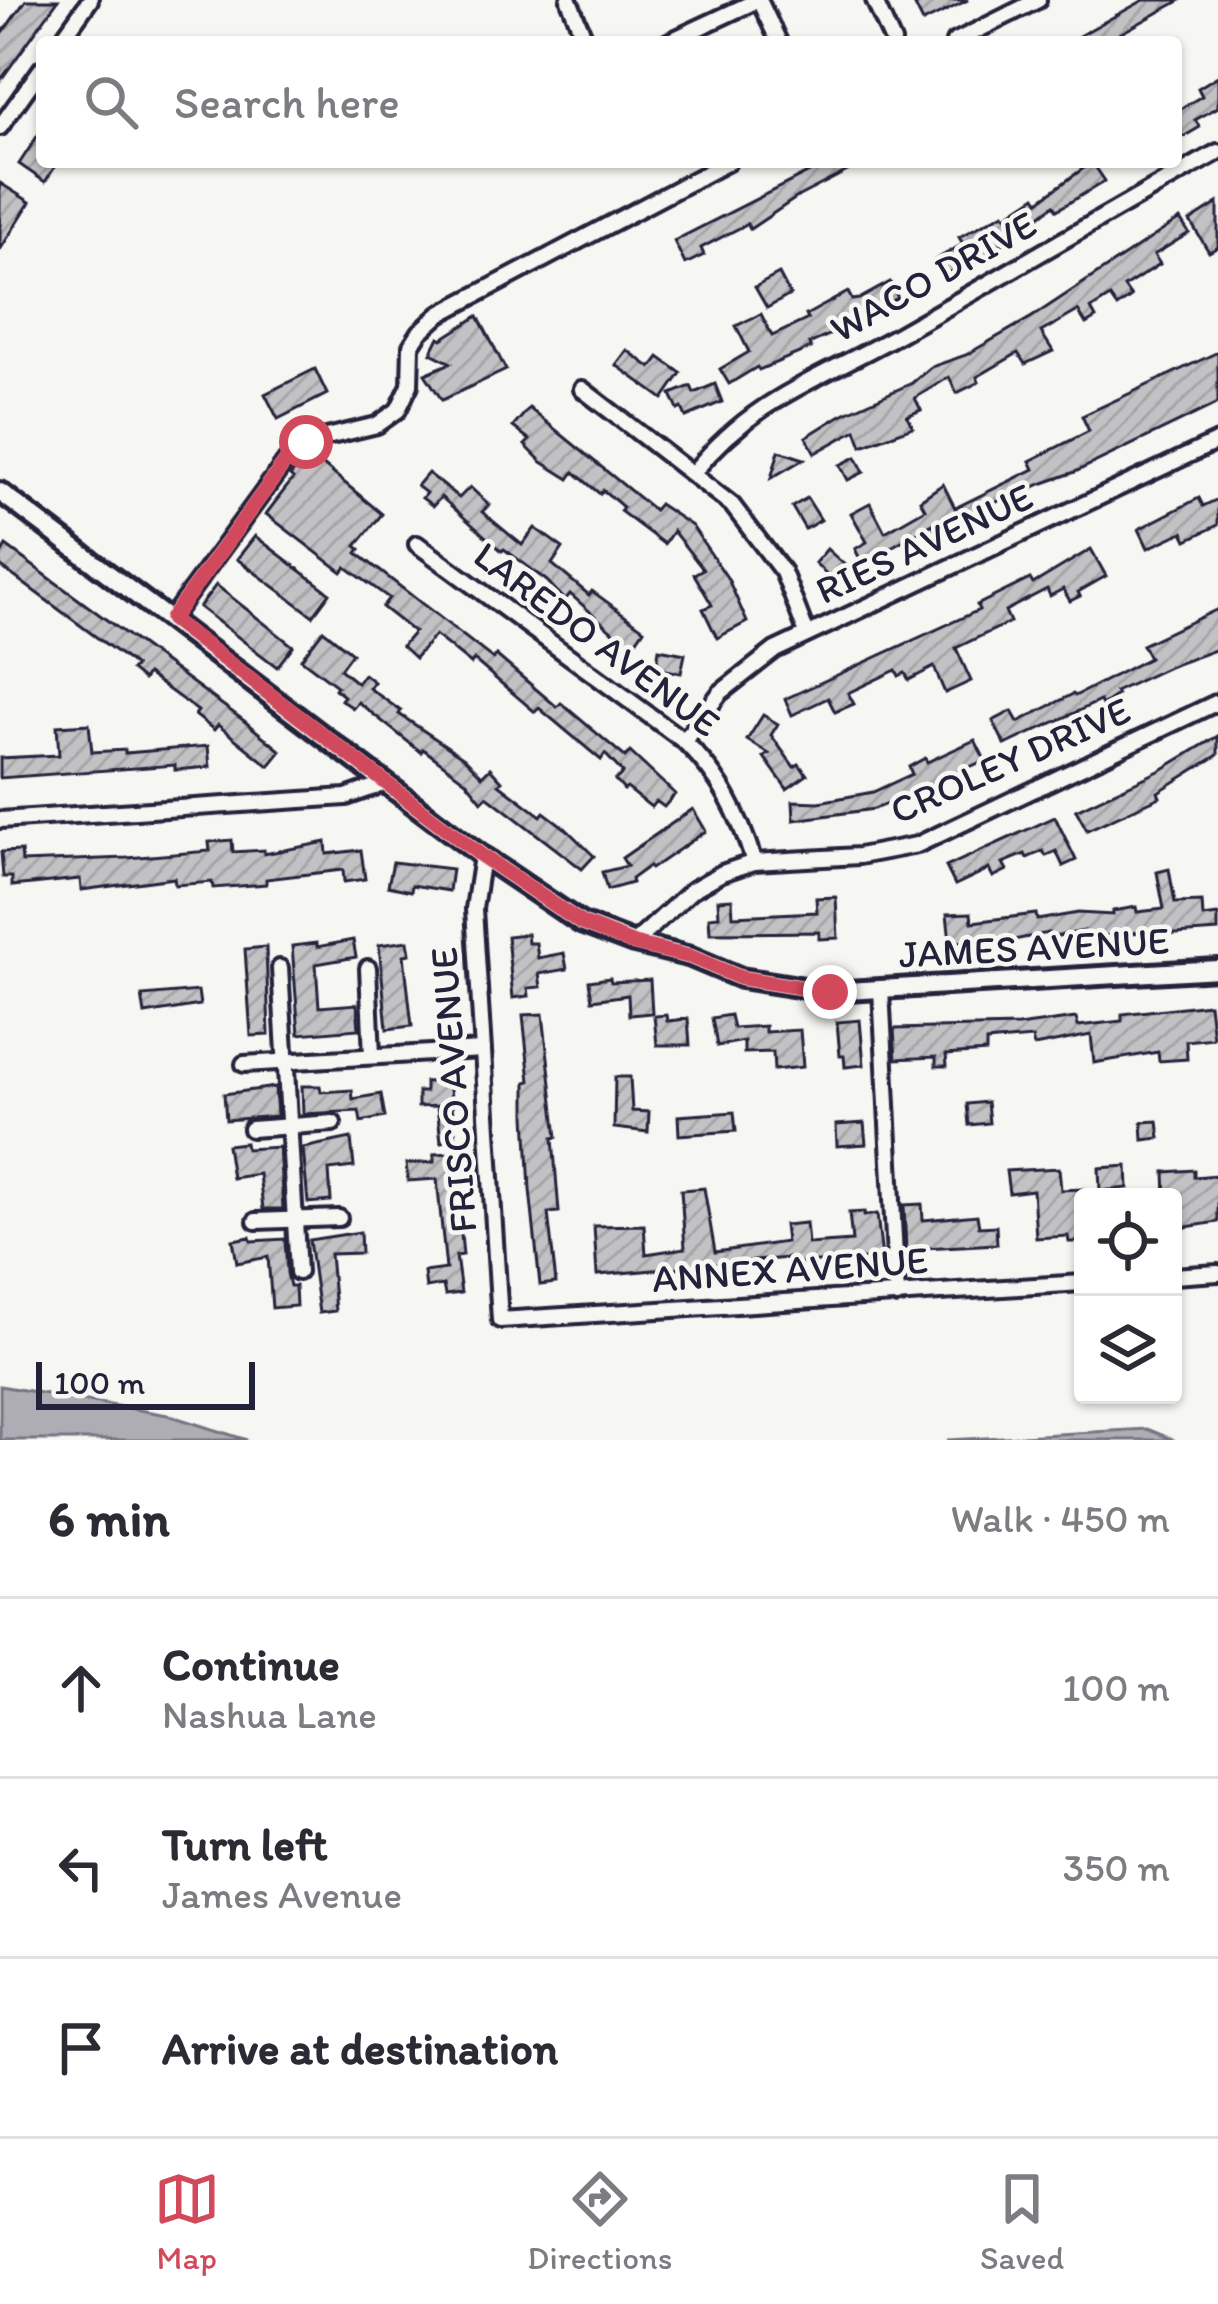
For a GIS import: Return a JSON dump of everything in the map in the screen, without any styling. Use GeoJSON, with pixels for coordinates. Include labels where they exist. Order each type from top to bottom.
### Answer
{"type":"FeatureCollection","features":[{"type":"Feature","properties":{"kind":"street"},"geometry":{"type":"LineString","coordinates":[[64,36],[90,0]]}},
{"type":"Feature","properties":{"kind":"street"},"geometry":{"type":"LineString","coordinates":[[569,0],[584,36]]}},
{"type":"Feature","properties":{"kind":"street"},"geometry":{"type":"LineString","coordinates":[[681,36],[759,0],[776,36]]}},
{"type":"Feature","properties":{"kind":"street"},"geometry":{"type":"LineString","coordinates":[[874,0],[890,36]]}},
{"type":"Feature","properties":{"kind":"street"},"geometry":{"type":"LineString","coordinates":[[966,36],[1039,0]]}},
{"type":"Feature","properties":{"kind":"street"},"geometry":{"type":"LineString","coordinates":[[0,127],[36,76]]}},
{"type":"Feature","properties":{"kind":"street","name":"WACO DRIVE"},"geometry":{"type":"LineString","coordinates":[[693,473],[719,440],[763,404],[894,338],[1218,152]]}},
{"type":"Feature","properties":{"kind":"street"},"geometry":{"type":"LineString","coordinates":[[171,619],[286,461],[306,442],[377,425],[398,410],[410,385],[411,346],[440,314],[717,168]]}},
{"type":"Feature","properties":{"kind":"street"},"geometry":{"type":"LineString","coordinates":[[582,388],[732,506],[783,572],[807,634]]}},
{"type":"Feature","properties":{"kind":"street","name":"RIES AVENUE"},"geometry":{"type":"LineString","coordinates":[[684,741],[720,693],[750,667],[807,634],[1218,441]]}},
{"type":"Feature","properties":{"kind":"street","name":"JAMES AVENUE"},"geometry":{"type":"LineString","coordinates":[[0,491],[482,856],[581,923],[634,944],[691,957],[741,978],[830,992],[1218,969]]}},
{"type":"Feature","properties":{"kind":"street","name":"LAREDO AVENUE"},"geometry":{"type":"LineString","coordinates":[[417,544],[684,741],[708,764],[739,814],[754,862]]}},
{"type":"Feature","properties":{"kind":"street","name":"CROLEY DRIVE"},"geometry":{"type":"LineString","coordinates":[[634,944],[692,890],[722,873],[754,862],[860,856],[917,844],[1218,702]]}},
{"type":"Feature","properties":{"kind":"street"},"geometry":{"type":"LineString","coordinates":[[0,820],[346,797],[386,783]]}},
{"type":"Feature","properties":{"kind":"street","name":"FRISCO AVENUE"},"geometry":{"type":"LineString","coordinates":[[482,856],[475,909],[500,1320]]}},
{"type":"Feature","properties":{"kind":"street"},"geometry":{"type":"LineString","coordinates":[[280,968],[298,1272]]}},
{"type":"Feature","properties":{"kind":"street"},"geometry":{"type":"LineString","coordinates":[[368,968],[372,1056]]}},
{"type":"Feature","properties":{"kind":"street"},"geometry":{"type":"LineString","coordinates":[[881,989],[896,1296]]}},
{"type":"Feature","properties":{"kind":"street"},"geometry":{"type":"LineString","coordinates":[[244,1064],[482,1049]]}},
{"type":"Feature","properties":{"kind":"street"},"geometry":{"type":"LineString","coordinates":[[251,1129],[333,1124]]}},
{"type":"Feature","properties":{"kind":"street"},"geometry":{"type":"LineString","coordinates":[[256,1222],[339,1218]]}},
{"type":"Feature","properties":{"kind":"street"},"geometry":{"type":"LineString","coordinates":[[1182,1275],[1218,1273]]}},
{"type":"Feature","properties":{"kind":"street","name":"ANNEX AVENUE"},"geometry":{"type":"LineString","coordinates":[[500,1320],[1074,1283]]}},
{"type":"Feature","properties":{"kind":"shaded area"},"geometry":{"type":"Polygon","coordinates":[[[0,1386],[168,1415],[247,1440],[0,1440],[0,1386]]]}},
{"type":"Feature","properties":{"kind":"shaded area"},"geometry":{"type":"Polygon","coordinates":[[[1147,1429],[1174,1440],[947,1440],[1147,1429]]]}},
{"type":"Feature","properties":{"kind":"building"},"geometry":{"type":"Polygon","coordinates":[[[26,0],[58,0],[0,81],[0,36],[26,0]]]}},
{"type":"Feature","properties":{"kind":"building"},"geometry":{"type":"Polygon","coordinates":[[[927,0],[968,0],[923,22],[915,6],[927,0]]]}},
{"type":"Feature","properties":{"kind":"building"},"geometry":{"type":"Polygon","coordinates":[[[1144,0],[1181,0],[1116,36],[1079,36],[1144,0]]]}},
{"type":"Feature","properties":{"kind":"building"},"geometry":{"type":"Polygon","coordinates":[[[1218,76],[1218,107],[1195,120],[1200,127],[1183,137],[1182,108],[1202,96],[1198,88],[1218,76]]]}},
{"type":"Feature","properties":{"kind":"building"},"geometry":{"type":"Polygon","coordinates":[[[36,138],[36,168],[54,168],[45,182],[19,164],[36,138]]]}},
{"type":"Feature","properties":{"kind":"building"},"geometry":{"type":"Polygon","coordinates":[[[817,168],[853,168],[750,229],[747,224],[701,248],[704,255],[685,264],[674,241],[817,168]]]}},
{"type":"Feature","properties":{"kind":"building"},"geometry":{"type":"Polygon","coordinates":[[[1084,168],[1096,168],[1105,181],[1057,210],[1054,205],[994,251],[944,275],[935,260],[963,244],[959,237],[1036,196],[1039,201],[1084,168]]]}},
{"type":"Feature","properties":{"kind":"building"},"geometry":{"type":"Polygon","coordinates":[[[0,183],[30,202],[0,250],[0,183]]]}},
{"type":"Feature","properties":{"kind":"building"},"geometry":{"type":"Polygon","coordinates":[[[1218,203],[1218,247],[1209,252],[1190,221],[1218,203]]]}},
{"type":"Feature","properties":{"kind":"building"},"geometry":{"type":"Polygon","coordinates":[[[1180,219],[1189,233],[1154,255],[1160,264],[1124,287],[1131,297],[1117,307],[1110,297],[1091,309],[1096,318],[1086,324],[1078,311],[1041,332],[1053,351],[1025,364],[1018,353],[957,393],[949,377],[915,398],[921,410],[907,416],[913,427],[862,446],[856,430],[815,453],[806,437],[1032,317],[1180,219]]]}},
{"type":"Feature","properties":{"kind":"building"},"geometry":{"type":"Polygon","coordinates":[[[779,274],[790,295],[767,308],[755,287],[779,274]]]}},
{"type":"Feature","properties":{"kind":"building"},"geometry":{"type":"Polygon","coordinates":[[[890,282],[898,298],[835,326],[838,331],[809,344],[811,348],[757,367],[729,384],[720,369],[749,352],[736,326],[761,314],[772,336],[848,292],[852,300],[859,299],[890,282]]]}},
{"type":"Feature","properties":{"kind":"building"},"geometry":{"type":"Polygon","coordinates":[[[478,316],[506,370],[442,400],[425,374],[451,363],[431,353],[439,337],[478,316]]]}},
{"type":"Feature","properties":{"kind":"building"},"geometry":{"type":"Polygon","coordinates":[[[627,350],[651,368],[659,357],[681,373],[663,399],[616,365],[627,350]]]}},
{"type":"Feature","properties":{"kind":"building"},"geometry":{"type":"Polygon","coordinates":[[[1218,352],[1218,403],[1020,494],[1023,500],[1010,506],[1005,497],[935,530],[933,524],[862,563],[855,549],[867,542],[851,513],[870,503],[885,532],[925,509],[920,500],[943,484],[955,508],[1034,469],[1030,461],[1089,431],[1082,416],[1218,352]]]}},
{"type":"Feature","properties":{"kind":"building"},"geometry":{"type":"Polygon","coordinates":[[[315,369],[327,394],[278,419],[265,394],[315,369]]]}},
{"type":"Feature","properties":{"kind":"building"},"geometry":{"type":"Polygon","coordinates":[[[715,384],[722,402],[686,417],[682,408],[678,410],[671,394],[691,386],[694,393],[715,384]]]}},
{"type":"Feature","properties":{"kind":"building"},"geometry":{"type":"Polygon","coordinates":[[[529,408],[654,510],[659,504],[692,526],[728,579],[747,622],[717,638],[703,609],[712,605],[694,574],[703,569],[673,531],[664,544],[620,511],[623,507],[603,490],[600,494],[574,472],[569,479],[542,462],[525,445],[530,440],[513,427],[529,408]]]}},
{"type":"Feature","properties":{"kind":"building"},"geometry":{"type":"Polygon","coordinates":[[[779,451],[804,459],[771,478],[779,451]]]}},
{"type":"Feature","properties":{"kind":"building"},"geometry":{"type":"Polygon","coordinates":[[[310,454],[382,514],[356,546],[357,553],[493,659],[496,655],[557,707],[561,703],[625,757],[630,752],[675,794],[664,807],[656,801],[651,807],[624,790],[615,780],[623,773],[605,754],[601,760],[539,708],[535,712],[474,660],[471,664],[435,635],[415,658],[402,646],[414,632],[382,607],[389,598],[346,567],[342,572],[266,514],[310,454]]]}},
{"type":"Feature","properties":{"kind":"building"},"geometry":{"type":"Polygon","coordinates":[[[856,457],[864,472],[848,480],[840,465],[856,457]]]}},
{"type":"Feature","properties":{"kind":"building"},"geometry":{"type":"Polygon","coordinates":[[[428,473],[459,498],[470,487],[489,505],[482,512],[522,545],[535,528],[563,548],[552,564],[589,595],[592,591],[644,629],[631,648],[570,594],[565,600],[547,581],[502,551],[441,497],[433,506],[422,498],[426,493],[417,486],[428,473]]]}},
{"type":"Feature","properties":{"kind":"building"},"geometry":{"type":"Polygon","coordinates":[[[807,498],[821,520],[805,529],[792,507],[807,498]]]}},
{"type":"Feature","properties":{"kind":"building"},"geometry":{"type":"Polygon","coordinates":[[[1199,498],[1203,506],[1218,499],[1218,525],[1187,540],[1183,532],[1148,548],[1139,529],[1199,498]]]}},
{"type":"Feature","properties":{"kind":"building"},"geometry":{"type":"Polygon","coordinates":[[[255,536],[330,593],[313,616],[237,559],[255,536]]]}},
{"type":"Feature","properties":{"kind":"building"},"geometry":{"type":"Polygon","coordinates":[[[6,546],[281,751],[269,766],[218,725],[214,730],[195,715],[198,711],[147,674],[143,680],[131,670],[135,666],[0,566],[6,546]]]}},
{"type":"Feature","properties":{"kind":"building"},"geometry":{"type":"Polygon","coordinates":[[[827,549],[847,567],[834,581],[815,563],[827,549]]]}},
{"type":"Feature","properties":{"kind":"building"},"geometry":{"type":"Polygon","coordinates":[[[1091,549],[1106,576],[1078,592],[1080,596],[1070,601],[1063,589],[1050,596],[1047,589],[1005,611],[1010,622],[956,648],[971,681],[945,693],[934,667],[909,680],[896,670],[848,693],[854,704],[835,712],[828,698],[792,715],[785,699],[979,610],[977,605],[1030,579],[1033,584],[1091,549]]]}},
{"type":"Feature","properties":{"kind":"building"},"geometry":{"type":"Polygon","coordinates":[[[216,585],[293,646],[277,667],[199,607],[216,585]]]}},
{"type":"Feature","properties":{"kind":"building"},"geometry":{"type":"Polygon","coordinates":[[[1218,609],[1218,649],[1171,666],[1115,692],[1102,705],[1100,701],[1005,745],[993,721],[1012,711],[1018,722],[1075,696],[1149,658],[1142,645],[1218,609]]]}},
{"type":"Feature","properties":{"kind":"building"},"geometry":{"type":"Polygon","coordinates":[[[323,630],[352,653],[340,669],[357,683],[364,674],[374,682],[369,688],[399,714],[464,758],[482,776],[490,768],[502,781],[499,784],[541,816],[544,812],[594,856],[582,869],[487,796],[482,801],[466,781],[358,702],[353,708],[341,700],[344,696],[337,686],[301,659],[323,630]]]}},
{"type":"Feature","properties":{"kind":"building"},"geometry":{"type":"Polygon","coordinates":[[[659,649],[685,654],[681,673],[656,668],[659,649]]]}},
{"type":"Feature","properties":{"kind":"building"},"geometry":{"type":"Polygon","coordinates":[[[763,715],[778,724],[771,735],[794,767],[799,764],[807,775],[787,789],[764,757],[769,754],[747,740],[763,715]]]}},
{"type":"Feature","properties":{"kind":"building"},"geometry":{"type":"Polygon","coordinates":[[[89,724],[92,752],[208,746],[210,767],[175,770],[175,765],[0,778],[0,758],[59,755],[57,726],[89,724]]]}},
{"type":"Feature","properties":{"kind":"building"},"geometry":{"type":"Polygon","coordinates":[[[1218,736],[1218,755],[1158,792],[1160,797],[1087,830],[1076,810],[1161,770],[1218,736]]]}},
{"type":"Feature","properties":{"kind":"building"},"geometry":{"type":"Polygon","coordinates":[[[975,740],[985,760],[903,797],[874,809],[794,820],[793,801],[819,802],[873,792],[912,774],[909,767],[925,758],[927,762],[975,740]]]}},
{"type":"Feature","properties":{"kind":"building"},"geometry":{"type":"Polygon","coordinates":[[[693,809],[706,831],[651,869],[649,866],[632,883],[607,890],[602,872],[627,866],[622,858],[693,809]]]}},
{"type":"Feature","properties":{"kind":"building"},"geometry":{"type":"Polygon","coordinates":[[[1055,817],[1076,860],[1063,866],[1056,851],[1027,858],[1025,854],[1003,863],[1007,870],[993,877],[989,869],[955,885],[946,867],[1055,817]]]}},
{"type":"Feature","properties":{"kind":"building"},"geometry":{"type":"Polygon","coordinates":[[[232,840],[233,852],[264,850],[264,854],[326,842],[327,854],[361,850],[365,879],[344,882],[343,870],[266,879],[266,884],[213,888],[212,882],[175,885],[174,878],[81,890],[80,879],[12,886],[12,877],[3,877],[1,852],[21,851],[22,862],[127,858],[210,851],[209,842],[232,840]]]}},
{"type":"Feature","properties":{"kind":"building"},"geometry":{"type":"Polygon","coordinates":[[[393,862],[452,869],[449,891],[388,886],[393,862]]]}},
{"type":"Feature","properties":{"kind":"building"},"geometry":{"type":"Polygon","coordinates":[[[1169,869],[1175,903],[1202,902],[1203,917],[1218,915],[1218,931],[1111,936],[1084,935],[1084,931],[1048,938],[1048,933],[1014,940],[950,942],[947,914],[971,913],[972,922],[1036,914],[1037,920],[1078,913],[1113,915],[1113,911],[1136,907],[1137,912],[1164,909],[1157,872],[1169,869]]]}},
{"type":"Feature","properties":{"kind":"building"},"geometry":{"type":"Polygon","coordinates":[[[836,897],[838,938],[819,939],[819,932],[710,933],[709,917],[719,916],[718,900],[732,899],[733,916],[817,912],[816,898],[836,897]]]}},
{"type":"Feature","properties":{"kind":"building"},"geometry":{"type":"Polygon","coordinates":[[[527,934],[528,943],[536,943],[538,958],[564,953],[567,969],[539,974],[541,987],[528,988],[529,996],[513,998],[507,936],[527,934]]]}},
{"type":"Feature","properties":{"kind":"building"},"geometry":{"type":"Polygon","coordinates":[[[353,940],[356,957],[316,964],[319,1007],[357,1004],[359,1029],[299,1034],[292,946],[353,940]]]}},
{"type":"Feature","properties":{"kind":"building"},"geometry":{"type":"Polygon","coordinates":[[[408,941],[410,954],[404,955],[412,1026],[387,1029],[379,945],[408,941]]]}},
{"type":"Feature","properties":{"kind":"building"},"geometry":{"type":"Polygon","coordinates":[[[266,947],[269,1035],[251,1036],[245,949],[266,947]]]}},
{"type":"Feature","properties":{"kind":"building"},"geometry":{"type":"Polygon","coordinates":[[[610,978],[611,982],[650,980],[652,1013],[629,1015],[628,995],[592,1000],[589,981],[610,978]]]}},
{"type":"Feature","properties":{"kind":"building"},"geometry":{"type":"Polygon","coordinates":[[[198,991],[200,1005],[145,1014],[142,996],[198,991]]]}},
{"type":"Feature","properties":{"kind":"building"},"geometry":{"type":"Polygon","coordinates":[[[1209,1004],[1213,1038],[1186,1041],[1187,1059],[1159,1061],[1158,1052],[1094,1063],[1091,1035],[1034,1046],[1032,1038],[986,1042],[986,1052],[946,1055],[947,1066],[936,1066],[936,1057],[896,1059],[894,1029],[1018,1026],[1076,1018],[1078,1026],[1122,1021],[1122,1014],[1209,1004]]]}},
{"type":"Feature","properties":{"kind":"building"},"geometry":{"type":"Polygon","coordinates":[[[543,1014],[557,1137],[553,1138],[559,1212],[548,1213],[556,1283],[540,1285],[530,1190],[526,1082],[530,1081],[523,1015],[543,1014]]]}},
{"type":"Feature","properties":{"kind":"building"},"geometry":{"type":"Polygon","coordinates":[[[666,1015],[667,1021],[688,1019],[690,1045],[657,1045],[654,1016],[666,1015]]]}},
{"type":"Feature","properties":{"kind":"building"},"geometry":{"type":"Polygon","coordinates":[[[730,1015],[733,1028],[800,1030],[803,1067],[774,1070],[773,1052],[744,1053],[744,1041],[717,1046],[712,1018],[730,1015]]]}},
{"type":"Feature","properties":{"kind":"building"},"geometry":{"type":"Polygon","coordinates":[[[860,1020],[864,1065],[845,1067],[837,1022],[860,1020]]]}},
{"type":"Feature","properties":{"kind":"building"},"geometry":{"type":"Polygon","coordinates":[[[615,1077],[630,1077],[632,1111],[649,1112],[648,1132],[614,1128],[615,1077]]]}},
{"type":"Feature","properties":{"kind":"building"},"geometry":{"type":"Polygon","coordinates":[[[449,1081],[456,1140],[441,1142],[437,1106],[418,1107],[418,1092],[425,1092],[425,1082],[449,1081]]]}},
{"type":"Feature","properties":{"kind":"building"},"geometry":{"type":"Polygon","coordinates":[[[302,1086],[320,1086],[321,1092],[352,1090],[353,1099],[381,1094],[385,1117],[361,1122],[359,1111],[303,1114],[302,1086]]]}},
{"type":"Feature","properties":{"kind":"building"},"geometry":{"type":"Polygon","coordinates":[[[275,1087],[277,1116],[226,1120],[224,1094],[275,1087]]]}},
{"type":"Feature","properties":{"kind":"building"},"geometry":{"type":"Polygon","coordinates":[[[987,1102],[989,1123],[969,1125],[967,1104],[987,1102]]]}},
{"type":"Feature","properties":{"kind":"building"},"geometry":{"type":"Polygon","coordinates":[[[734,1112],[736,1131],[679,1135],[678,1116],[734,1112]]]}},
{"type":"Feature","properties":{"kind":"building"},"geometry":{"type":"Polygon","coordinates":[[[1158,1121],[1160,1138],[1143,1140],[1142,1122],[1158,1121]]]}},
{"type":"Feature","properties":{"kind":"building"},"geometry":{"type":"Polygon","coordinates":[[[864,1123],[866,1144],[837,1146],[836,1125],[864,1123]]]}},
{"type":"Feature","properties":{"kind":"building"},"geometry":{"type":"Polygon","coordinates":[[[351,1138],[354,1167],[329,1170],[331,1201],[308,1203],[303,1148],[351,1138]]]}},
{"type":"Feature","properties":{"kind":"building"},"geometry":{"type":"Polygon","coordinates":[[[245,1143],[246,1149],[279,1147],[283,1209],[263,1209],[259,1174],[232,1178],[227,1145],[245,1143]]]}},
{"type":"Feature","properties":{"kind":"building"},"geometry":{"type":"Polygon","coordinates":[[[453,1153],[463,1255],[456,1256],[461,1293],[445,1295],[443,1285],[426,1288],[424,1272],[446,1269],[437,1179],[408,1181],[406,1164],[434,1162],[434,1154],[453,1153]]]}},
{"type":"Feature","properties":{"kind":"building"},"geometry":{"type":"Polygon","coordinates":[[[1127,1166],[1128,1188],[1100,1188],[1099,1168],[1127,1166]]]}},
{"type":"Feature","properties":{"kind":"building"},"geometry":{"type":"Polygon","coordinates":[[[1059,1168],[1061,1190],[1074,1189],[1074,1242],[1068,1236],[1036,1238],[1033,1190],[1009,1193],[1006,1171],[1059,1168]]]}},
{"type":"Feature","properties":{"kind":"building"},"geometry":{"type":"Polygon","coordinates":[[[1194,1170],[1194,1177],[1218,1175],[1218,1222],[1182,1228],[1182,1188],[1166,1188],[1165,1172],[1194,1170]]]}},
{"type":"Feature","properties":{"kind":"building"},"geometry":{"type":"Polygon","coordinates":[[[704,1188],[715,1252],[786,1242],[784,1225],[806,1223],[808,1244],[852,1241],[849,1213],[864,1212],[864,1216],[877,1214],[882,1258],[788,1264],[788,1258],[597,1275],[594,1226],[644,1225],[646,1254],[685,1248],[681,1190],[704,1188]]]}},
{"type":"Feature","properties":{"kind":"building"},"geometry":{"type":"Polygon","coordinates":[[[922,1204],[923,1220],[977,1215],[979,1227],[996,1226],[997,1244],[906,1249],[904,1205],[922,1204]]]}},
{"type":"Feature","properties":{"kind":"building"},"geometry":{"type":"Polygon","coordinates":[[[360,1232],[361,1253],[330,1254],[335,1311],[319,1313],[309,1240],[360,1232]]]}},
{"type":"Feature","properties":{"kind":"building"},"geometry":{"type":"Polygon","coordinates":[[[250,1237],[251,1241],[285,1239],[296,1306],[272,1308],[268,1257],[237,1263],[233,1240],[250,1237]]]}},
{"type":"Feature","properties":{"kind":"route"},"geometry":{"type":"LineString","coordinates":[[306,442],[286,461],[171,619],[510,877],[581,923],[634,944],[691,957],[741,978],[830,992]]}}]}
